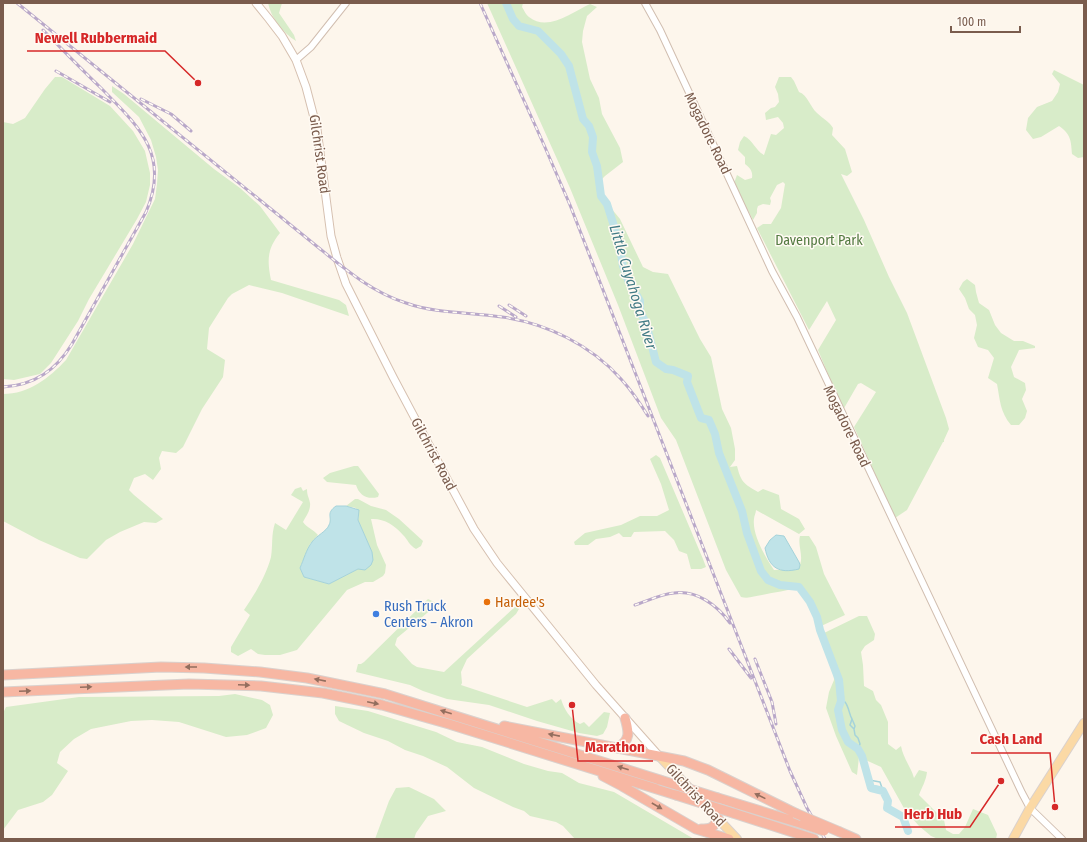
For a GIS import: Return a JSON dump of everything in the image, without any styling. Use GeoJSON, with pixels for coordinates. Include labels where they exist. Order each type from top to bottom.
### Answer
{"type":"FeatureCollection","features":[{"type":"Feature","properties":{"kind":"highway"},"geometry":{"type":"LineString","coordinates":[[3,675],[161,667],[260,672],[307,678],[372,691],[462,717],[718,798],[856,839]]}},
{"type":"Feature","properties":{"kind":"highway"},"geometry":{"type":"LineString","coordinates":[[3,692],[189,684],[241,685],[285,688],[323,693],[382,705],[449,724],[813,839]]}},
{"type":"Feature","properties":{"kind":"highway"},"geometry":{"type":"LineString","coordinates":[[462,717],[684,761],[708,770],[845,836]]}},
{"type":"Feature","properties":{"kind":"highway"},"geometry":{"type":"LineString","coordinates":[[616,748],[626,740],[628,735],[625,718]]}},
{"type":"Feature","properties":{"kind":"highway"},"geometry":{"type":"LineString","coordinates":[[572,762],[622,786],[696,829],[729,839]]}},
{"type":"Feature","properties":{"kind":"highway"},"geometry":{"type":"LineString","coordinates":[[696,829],[710,829],[715,826],[718,818]]}},
{"type":"Feature","properties":{"kind":"main road","name":"Gilchrist Road"},"geometry":{"type":"LineString","coordinates":[[256,3],[269,18],[296,60],[314,110],[332,236],[339,264],[350,292],[474,529],[487,550],[576,661],[660,757],[737,839]]}},
{"type":"Feature","properties":{"kind":"main road"},"geometry":{"type":"LineString","coordinates":[[1013,839],[1030,808],[1084,723]]}},
{"type":"Feature","properties":{"kind":"street"},"geometry":{"type":"LineString","coordinates":[[296,60],[311,47],[346,3]]}},
{"type":"Feature","properties":{"kind":"street","name":"Mogadore Road"},"geometry":{"type":"LineString","coordinates":[[645,3],[660,30],[772,271],[797,317],[823,376],[1030,808],[1062,839]]}},
{"type":"Feature","properties":{"kind":"green space"},"geometry":{"type":"Polygon","coordinates":[[[268,3],[282,3],[279,13],[294,35],[296,41],[278,25],[268,3]]]}},
{"type":"Feature","properties":{"kind":"green space"},"geometry":{"type":"Polygon","coordinates":[[[487,3],[523,3],[522,7],[528,16],[536,21],[544,22],[552,22],[568,16],[590,4],[597,7],[587,16],[582,42],[590,79],[599,98],[602,114],[620,148],[623,162],[598,183],[601,196],[620,219],[643,267],[653,272],[668,274],[700,339],[711,357],[722,409],[731,428],[735,449],[735,460],[730,467],[737,466],[740,476],[749,487],[758,492],[763,489],[779,495],[781,509],[799,519],[805,529],[799,534],[756,510],[754,519],[755,532],[767,559],[774,570],[797,569],[801,561],[800,536],[809,536],[816,547],[824,574],[845,615],[819,627],[811,606],[799,587],[747,598],[741,597],[726,570],[676,440],[661,418],[618,305],[570,188],[487,3]]]}},
{"type":"Feature","properties":{"kind":"green space"},"geometry":{"type":"Polygon","coordinates":[[[1054,70],[1084,85],[1084,157],[1078,158],[1072,154],[1070,138],[1059,126],[1041,137],[1033,139],[1026,130],[1028,118],[1037,107],[1052,101],[1058,92],[1060,84],[1052,74],[1054,70]]]}},
{"type":"Feature","properties":{"kind":"green space"},"geometry":{"type":"Polygon","coordinates":[[[55,77],[62,77],[110,106],[133,131],[145,151],[150,173],[150,185],[146,202],[137,219],[89,299],[78,321],[51,363],[40,374],[14,380],[3,379],[3,122],[13,124],[25,118],[55,77]]]}},
{"type":"Feature","properties":{"kind":"green space","name":"Davenport Park"},"geometry":{"type":"Polygon","coordinates":[[[779,77],[791,77],[799,92],[807,98],[812,108],[832,126],[832,135],[845,149],[852,172],[847,176],[841,174],[907,313],[949,429],[944,442],[907,510],[895,518],[854,427],[876,392],[861,383],[858,384],[843,410],[818,350],[836,320],[827,301],[809,330],[757,228],[763,224],[771,224],[781,208],[785,184],[783,182],[777,185],[770,198],[770,205],[763,204],[758,206],[757,213],[753,220],[734,183],[737,175],[745,180],[752,178],[751,170],[745,164],[745,157],[738,150],[740,142],[744,136],[750,140],[764,155],[771,134],[776,135],[784,128],[783,123],[778,117],[766,120],[765,113],[771,108],[775,107],[779,102],[775,87],[779,77]]]}},
{"type":"Feature","properties":{"kind":"green space"},"geometry":{"type":"Polygon","coordinates":[[[112,86],[124,94],[214,169],[240,188],[260,206],[280,233],[270,250],[269,255],[271,280],[339,300],[346,305],[349,316],[282,293],[249,285],[232,294],[209,328],[207,349],[225,360],[223,377],[202,409],[183,447],[176,453],[162,451],[159,458],[161,469],[153,480],[145,474],[134,478],[129,490],[163,519],[156,523],[144,522],[120,532],[106,540],[87,559],[80,558],[39,540],[3,521],[3,394],[21,391],[38,384],[53,373],[66,360],[133,244],[155,199],[158,170],[151,140],[139,117],[112,92],[112,86]]]}},
{"type":"Feature","properties":{"kind":"green space"},"geometry":{"type":"Polygon","coordinates":[[[967,279],[975,285],[979,303],[989,310],[995,325],[1001,333],[1014,341],[1023,341],[1035,346],[1035,348],[1019,350],[1011,367],[1014,377],[1025,383],[1026,390],[1022,399],[1027,411],[1025,418],[1019,425],[1011,425],[1007,420],[1001,406],[997,384],[988,378],[994,358],[988,350],[978,347],[974,338],[977,325],[975,315],[969,309],[965,298],[959,289],[963,282],[967,279]]]}},
{"type":"Feature","properties":{"kind":"green space"},"geometry":{"type":"Polygon","coordinates":[[[656,455],[660,458],[706,567],[701,569],[691,569],[687,554],[679,551],[674,540],[665,531],[634,532],[631,537],[623,537],[619,533],[610,537],[596,539],[588,545],[575,545],[574,542],[585,533],[621,525],[640,516],[657,516],[669,510],[661,484],[650,459],[656,455]]]}},
{"type":"Feature","properties":{"kind":"green space"},"geometry":{"type":"Polygon","coordinates":[[[358,466],[379,494],[378,497],[370,498],[364,496],[359,492],[356,485],[327,482],[323,478],[330,473],[358,466]]]}},
{"type":"Feature","properties":{"kind":"green space"},"geometry":{"type":"Polygon","coordinates":[[[301,487],[303,491],[307,489],[310,503],[309,511],[303,522],[318,535],[310,544],[300,568],[304,577],[329,584],[358,569],[372,552],[358,520],[359,516],[356,508],[346,506],[355,499],[358,499],[371,506],[386,510],[399,519],[423,541],[421,546],[416,549],[393,525],[384,521],[371,519],[377,545],[386,565],[383,576],[373,582],[365,582],[347,590],[297,650],[280,655],[265,655],[258,654],[251,649],[238,656],[231,652],[231,647],[250,615],[244,610],[260,585],[269,564],[275,523],[286,530],[303,502],[291,495],[295,489],[301,487]]]}},
{"type":"Feature","properties":{"kind":"green space"},"geometry":{"type":"Polygon","coordinates":[[[428,599],[436,603],[433,608],[397,638],[395,645],[412,664],[417,667],[444,672],[516,606],[519,609],[516,614],[467,659],[461,672],[461,685],[527,707],[552,699],[556,703],[561,699],[570,717],[580,724],[584,722],[589,727],[604,712],[610,713],[607,727],[603,734],[597,736],[579,733],[489,705],[447,699],[410,685],[356,672],[358,664],[364,662],[428,599]]]}},
{"type":"Feature","properties":{"kind":"green space"},"geometry":{"type":"Polygon","coordinates":[[[859,616],[867,616],[875,634],[874,640],[865,646],[861,652],[864,686],[873,691],[876,700],[881,705],[888,722],[888,744],[896,750],[901,746],[903,755],[914,778],[919,770],[927,772],[919,795],[944,820],[946,830],[953,834],[959,834],[965,827],[973,809],[988,815],[997,834],[996,839],[938,839],[931,836],[919,826],[905,810],[881,767],[859,757],[857,775],[852,772],[836,736],[826,708],[829,692],[834,680],[833,664],[822,634],[859,616]]]}},
{"type":"Feature","properties":{"kind":"green space"},"geometry":{"type":"Polygon","coordinates":[[[235,694],[262,700],[270,705],[273,715],[266,728],[247,735],[226,737],[179,722],[152,720],[131,721],[91,729],[74,739],[60,752],[57,763],[68,771],[52,795],[43,802],[18,810],[3,830],[3,713],[6,707],[79,697],[219,696],[235,694]]]}},
{"type":"Feature","properties":{"kind":"green space"},"geometry":{"type":"Polygon","coordinates":[[[335,706],[368,711],[436,732],[457,742],[482,747],[524,764],[548,771],[562,773],[579,783],[614,792],[694,839],[575,839],[563,826],[556,822],[530,816],[524,811],[474,788],[447,767],[405,750],[388,741],[364,733],[339,721],[335,714],[335,706]]]}},
{"type":"Feature","properties":{"kind":"green space"},"geometry":{"type":"Polygon","coordinates":[[[409,787],[434,799],[446,811],[428,816],[416,833],[414,839],[375,839],[389,801],[396,788],[409,787]]]}},
{"type":"Feature","properties":{"kind":"water"},"geometry":{"type":"Polygon","coordinates":[[[336,506],[346,506],[359,510],[358,520],[372,552],[373,560],[371,565],[365,570],[358,569],[329,584],[304,577],[300,568],[312,542],[328,527],[330,522],[330,513],[336,506]]]}},
{"type":"Feature","properties":{"kind":"water"},"geometry":{"type":"Polygon","coordinates":[[[776,535],[784,536],[799,562],[799,569],[786,571],[772,565],[765,548],[770,540],[776,535]]]}},
{"type":"Feature","properties":{"kind":"waterway","name":"Little Cuyahoga River"},"geometry":{"type":"LineString","coordinates":[[506,3],[513,19],[519,26],[538,31],[561,54],[569,66],[583,119],[589,126],[593,137],[592,152],[597,166],[601,196],[607,204],[619,242],[623,266],[628,280],[640,301],[640,312],[646,323],[656,362],[666,369],[688,376],[687,382],[701,418],[709,420],[715,434],[719,453],[742,511],[747,533],[761,571],[768,580],[780,585],[799,587],[810,602],[817,617],[820,630],[839,680],[841,701],[838,710],[842,730],[848,742],[858,749],[862,756],[871,788],[883,791],[888,801],[887,808],[903,817],[908,831]]}},
{"type":"Feature","properties":{"kind":"waterway","name":"Little Cuyahoga River"},"geometry":{"type":"LineString","coordinates":[[841,701],[845,702],[852,719],[850,725],[854,729],[855,735],[858,738],[860,744],[858,749]]}},
{"type":"Feature","properties":{"kind":"waterway","name":"Little Cuyahoga River"},"geometry":{"type":"LineString","coordinates":[[852,719],[855,726],[854,729]]}},
{"type":"Feature","properties":{"kind":"waterway","name":"Little Cuyahoga River"},"geometry":{"type":"LineString","coordinates":[[869,780],[880,782],[883,791]]}},
{"type":"Feature","properties":{"kind":"railway"},"geometry":{"type":"LineString","coordinates":[[17,3],[360,280],[382,293],[418,307],[502,317],[535,324],[551,330],[582,346],[609,367],[639,401],[648,416]]}},
{"type":"Feature","properties":{"kind":"railway"},"geometry":{"type":"LineString","coordinates":[[480,3],[570,205],[790,771],[807,808],[825,839]]}},
{"type":"Feature","properties":{"kind":"railway"},"geometry":{"type":"LineString","coordinates":[[3,387],[14,386],[35,379],[52,369],[66,353],[146,212],[153,192],[155,174],[153,157],[147,142],[127,115],[115,102],[43,30]]}},
{"type":"Feature","properties":{"kind":"railway"},"geometry":{"type":"LineString","coordinates":[[56,71],[110,102]]}},
{"type":"Feature","properties":{"kind":"railway"},"geometry":{"type":"LineString","coordinates":[[141,99],[171,114],[191,131]]}},
{"type":"Feature","properties":{"kind":"railway"},"geometry":{"type":"LineString","coordinates":[[509,305],[526,316]]}},
{"type":"Feature","properties":{"kind":"railway"},"geometry":{"type":"LineString","coordinates":[[499,306],[516,317]]}},
{"type":"Feature","properties":{"kind":"railway"},"geometry":{"type":"LineString","coordinates":[[635,605],[669,594],[691,594],[698,596],[713,605],[730,623]]}},
{"type":"Feature","properties":{"kind":"railway"},"geometry":{"type":"LineString","coordinates":[[729,649],[751,678]]}},
{"type":"Feature","properties":{"kind":"railway"},"geometry":{"type":"LineString","coordinates":[[755,659],[772,702],[776,724]]}},
{"type":"Feature","properties":{"kind":"place","name":"Newell Rubbermaid"},"geometry":{"type":"Point","coordinates":[198,83]}},
{"type":"Feature","properties":{"kind":"place","name":"Hardee's"},"geometry":{"type":"Point","coordinates":[487,602]}},
{"type":"Feature","properties":{"kind":"place","name":"Rush Truck Centers – Akron"},"geometry":{"type":"Point","coordinates":[376,614]}},
{"type":"Feature","properties":{"kind":"place","name":"Marathon"},"geometry":{"type":"Point","coordinates":[572,705]}},
{"type":"Feature","properties":{"kind":"place","name":"Herb Hub"},"geometry":{"type":"Point","coordinates":[1001,781]}},
{"type":"Feature","properties":{"kind":"place","name":"Cash Land"},"geometry":{"type":"Point","coordinates":[1055,807]}}]}
